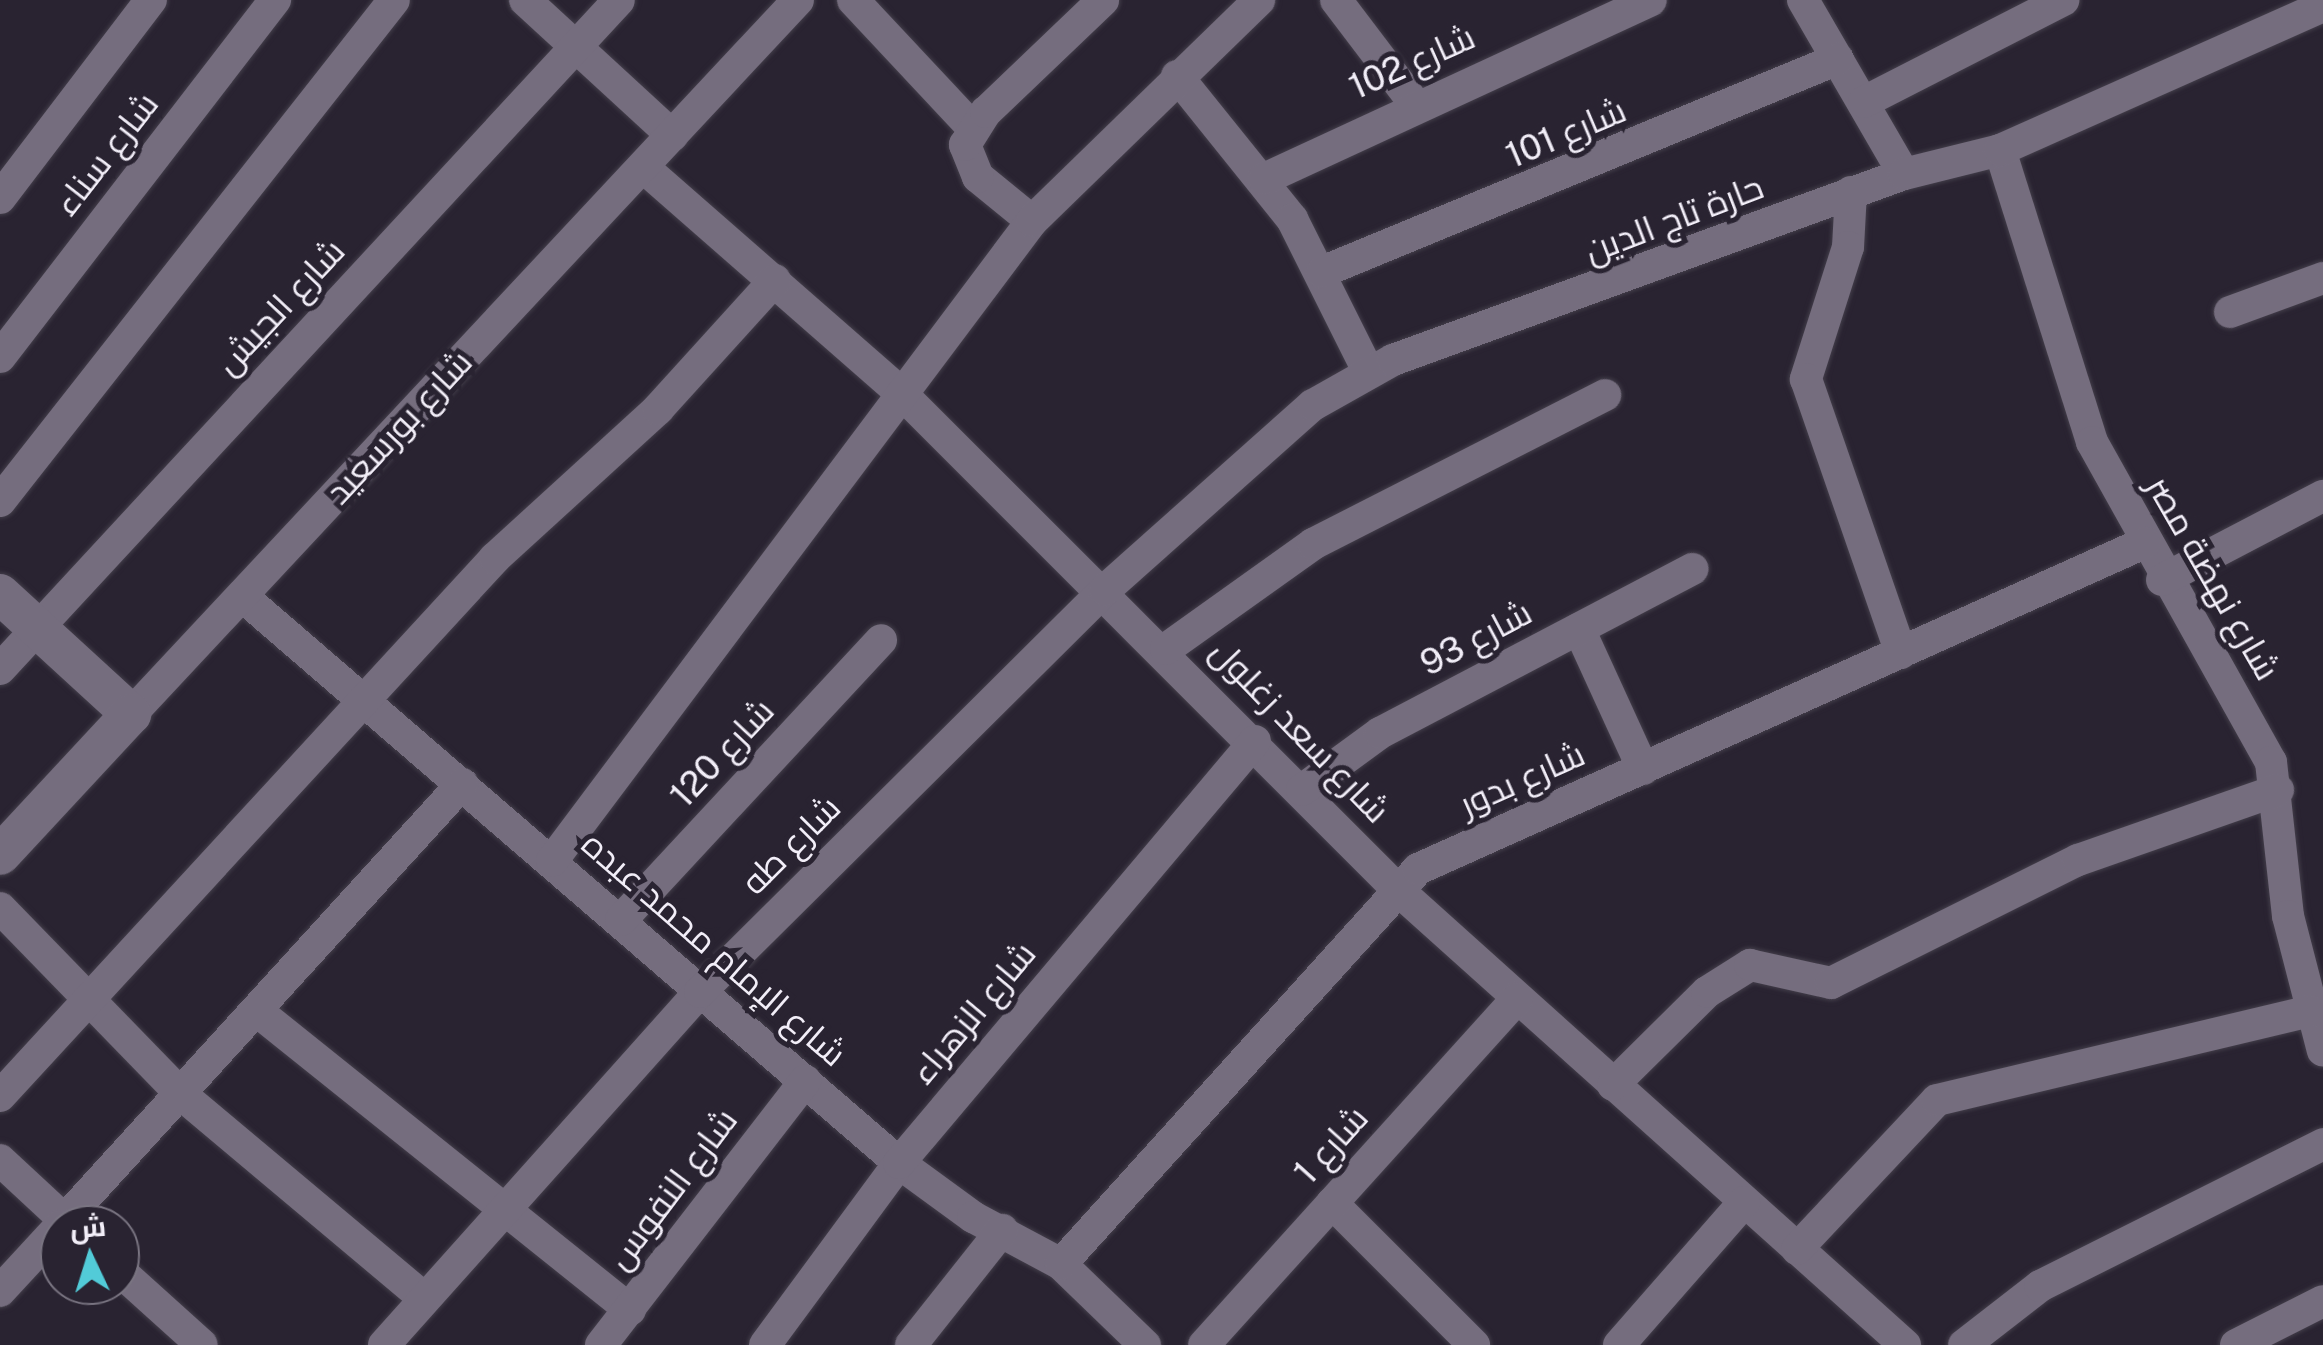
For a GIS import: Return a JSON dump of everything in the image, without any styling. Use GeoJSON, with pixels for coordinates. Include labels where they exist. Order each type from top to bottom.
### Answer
{"type":"FeatureCollection","features":[{"type":"Feature","properties":{"kind":"street"},"geometry":{"type":"LineString","coordinates":[[0,198],[151,0]]}},
{"type":"Feature","properties":{"kind":"street","name":"شارع سناء"},"geometry":{"type":"LineString","coordinates":[[0,356],[275,0]]}},
{"type":"Feature","properties":{"kind":"street"},"geometry":{"type":"LineString","coordinates":[[0,501],[394,0]]}},
{"type":"Feature","properties":{"kind":"street"},"geometry":{"type":"LineString","coordinates":[[526,0],[672,135]]}},
{"type":"Feature","properties":{"kind":"street","name":"شارع الجيش"},"geometry":{"type":"LineString","coordinates":[[0,669],[618,0]]}},
{"type":"Feature","properties":{"kind":"street","name":"شارع بورسعيد"},"geometry":{"type":"LineString","coordinates":[[0,855],[798,0]]}},
{"type":"Feature","properties":{"kind":"street"},"geometry":{"type":"LineString","coordinates":[[853,0],[972,127]]}},
{"type":"Feature","properties":{"kind":"street"},"geometry":{"type":"LineString","coordinates":[[1032,221],[968,162],[972,127],[1104,0]]}},
{"type":"Feature","properties":{"kind":"street"},"geometry":{"type":"LineString","coordinates":[[552,861],[1032,221],[1259,0]]}},
{"type":"Feature","properties":{"kind":"street"},"geometry":{"type":"LineString","coordinates":[[1336,0],[1415,104]]}},
{"type":"Feature","properties":{"kind":"street","name":"شارع 102"},"geometry":{"type":"LineString","coordinates":[[1264,179],[1415,104],[1650,0]]}},
{"type":"Feature","properties":{"kind":"street"},"geometry":{"type":"LineString","coordinates":[[1804,0],[1904,174]]}},
{"type":"Feature","properties":{"kind":"street"},"geometry":{"type":"LineString","coordinates":[[1864,102],[2049,3]]}},
{"type":"Feature","properties":{"kind":"street","name":"حارة تاج الدين"},"geometry":{"type":"LineString","coordinates":[[1104,590],[1288,425],[1368,371],[1851,192],[2000,150],[2323,6]]}},
{"type":"Feature","properties":{"kind":"street","name":"شارع 101"},"geometry":{"type":"LineString","coordinates":[[1322,272],[1838,59]]}},
{"type":"Feature","properties":{"kind":"street"},"geometry":{"type":"LineString","coordinates":[[1177,76],[1264,179],[1322,272],[1368,371]]}},
{"type":"Feature","properties":{"kind":"street","name":"شارع نهضة مصر"},"geometry":{"type":"LineString","coordinates":[[2000,150],[2072,394],[2162,580],[2260,735],[2278,790],[2288,916],[2323,1051]]}},
{"type":"Feature","properties":{"kind":"street","name":"شارع سعد زغلول"},"geometry":{"type":"LineString","coordinates":[[643,167],[902,394],[1166,650],[1399,891],[1906,1345]]}},
{"type":"Feature","properties":{"kind":"street"},"geometry":{"type":"LineString","coordinates":[[1851,192],[1848,247],[1806,379],[1901,654]]}},
{"type":"Feature","properties":{"kind":"street"},"geometry":{"type":"LineString","coordinates":[[2230,312],[2323,278]]}},
{"type":"Feature","properties":{"kind":"street"},"geometry":{"type":"LineString","coordinates":[[0,1096],[495,558],[694,373],[775,280]]}},
{"type":"Feature","properties":{"kind":"street"},"geometry":{"type":"LineString","coordinates":[[1166,650],[1313,544],[1606,395]]}},
{"type":"Feature","properties":{"kind":"street"},"geometry":{"type":"LineString","coordinates":[[2162,580],[2323,496]]}},
{"type":"Feature","properties":{"kind":"street","name":"شارع بدور"},"geometry":{"type":"LineString","coordinates":[[1061,1264],[1399,891],[1431,862],[2144,544]]}},
{"type":"Feature","properties":{"kind":"street","name":"شارع 93"},"geometry":{"type":"LineString","coordinates":[[1302,790],[1380,733],[1694,569]]}},
{"type":"Feature","properties":{"kind":"street","name":"شارع طه"},"geometry":{"type":"LineString","coordinates":[[384,1345],[502,1208],[700,992],[1104,590]]}},
{"type":"Feature","properties":{"kind":"street"},"geometry":{"type":"LineString","coordinates":[[0,594],[132,714]]}},
{"type":"Feature","properties":{"kind":"street","name":"شارع الإمام محمد عبده"},"geometry":{"type":"LineString","coordinates":[[242,596],[899,1163],[1061,1264],[1145,1345]]}},
{"type":"Feature","properties":{"kind":"street"},"geometry":{"type":"LineString","coordinates":[[1579,629],[1644,769]]}},
{"type":"Feature","properties":{"kind":"street","name":"شارع 120"},"geometry":{"type":"LineString","coordinates":[[620,920],[881,640]]}},
{"type":"Feature","properties":{"kind":"street","name":"شارع الزهراء"},"geometry":{"type":"LineString","coordinates":[[765,1345],[899,1163],[1255,741]]}},
{"type":"Feature","properties":{"kind":"street"},"geometry":{"type":"LineString","coordinates":[[81,1205],[462,784]]}},
{"type":"Feature","properties":{"kind":"street"},"geometry":{"type":"LineString","coordinates":[[1613,1085],[1706,992],[1750,965],[1831,983],[2078,860],[2278,790]]}},
{"type":"Feature","properties":{"kind":"street"},"geometry":{"type":"LineString","coordinates":[[0,908],[86,1002],[182,1095],[424,1298]]}},
{"type":"Feature","properties":{"kind":"street","name":"شارع 1"},"geometry":{"type":"LineString","coordinates":[[1204,1345],[1517,998]]}},
{"type":"Feature","properties":{"kind":"street"},"geometry":{"type":"LineString","coordinates":[[258,1011],[630,1310]]}},
{"type":"Feature","properties":{"kind":"street"},"geometry":{"type":"LineString","coordinates":[[1798,1249],[1937,1100],[2310,1011]]}},
{"type":"Feature","properties":{"kind":"street","name":"شارع النفوس"},"geometry":{"type":"LineString","coordinates":[[602,1345],[805,1081]]}},
{"type":"Feature","properties":{"kind":"street"},"geometry":{"type":"LineString","coordinates":[[1964,1345],[2040,1286],[2323,1144]]}},
{"type":"Feature","properties":{"kind":"street"},"geometry":{"type":"LineString","coordinates":[[0,1160],[45,1205]]}},
{"type":"Feature","properties":{"kind":"street"},"geometry":{"type":"LineString","coordinates":[[1619,1345],[1744,1202]]}},
{"type":"Feature","properties":{"kind":"street"},"geometry":{"type":"LineString","coordinates":[[1332,1203],[1474,1345]]}},
{"type":"Feature","properties":{"kind":"street"},"geometry":{"type":"LineString","coordinates":[[911,1345],[1002,1230]]}},
{"type":"Feature","properties":{"kind":"street"},"geometry":{"type":"LineString","coordinates":[[0,1291],[40,1249]]}},
{"type":"Feature","properties":{"kind":"street"},"geometry":{"type":"LineString","coordinates":[[140,1289],[202,1345]]}},
{"type":"Feature","properties":{"kind":"street"},"geometry":{"type":"LineString","coordinates":[[2236,1345],[2323,1301]]}}]}
